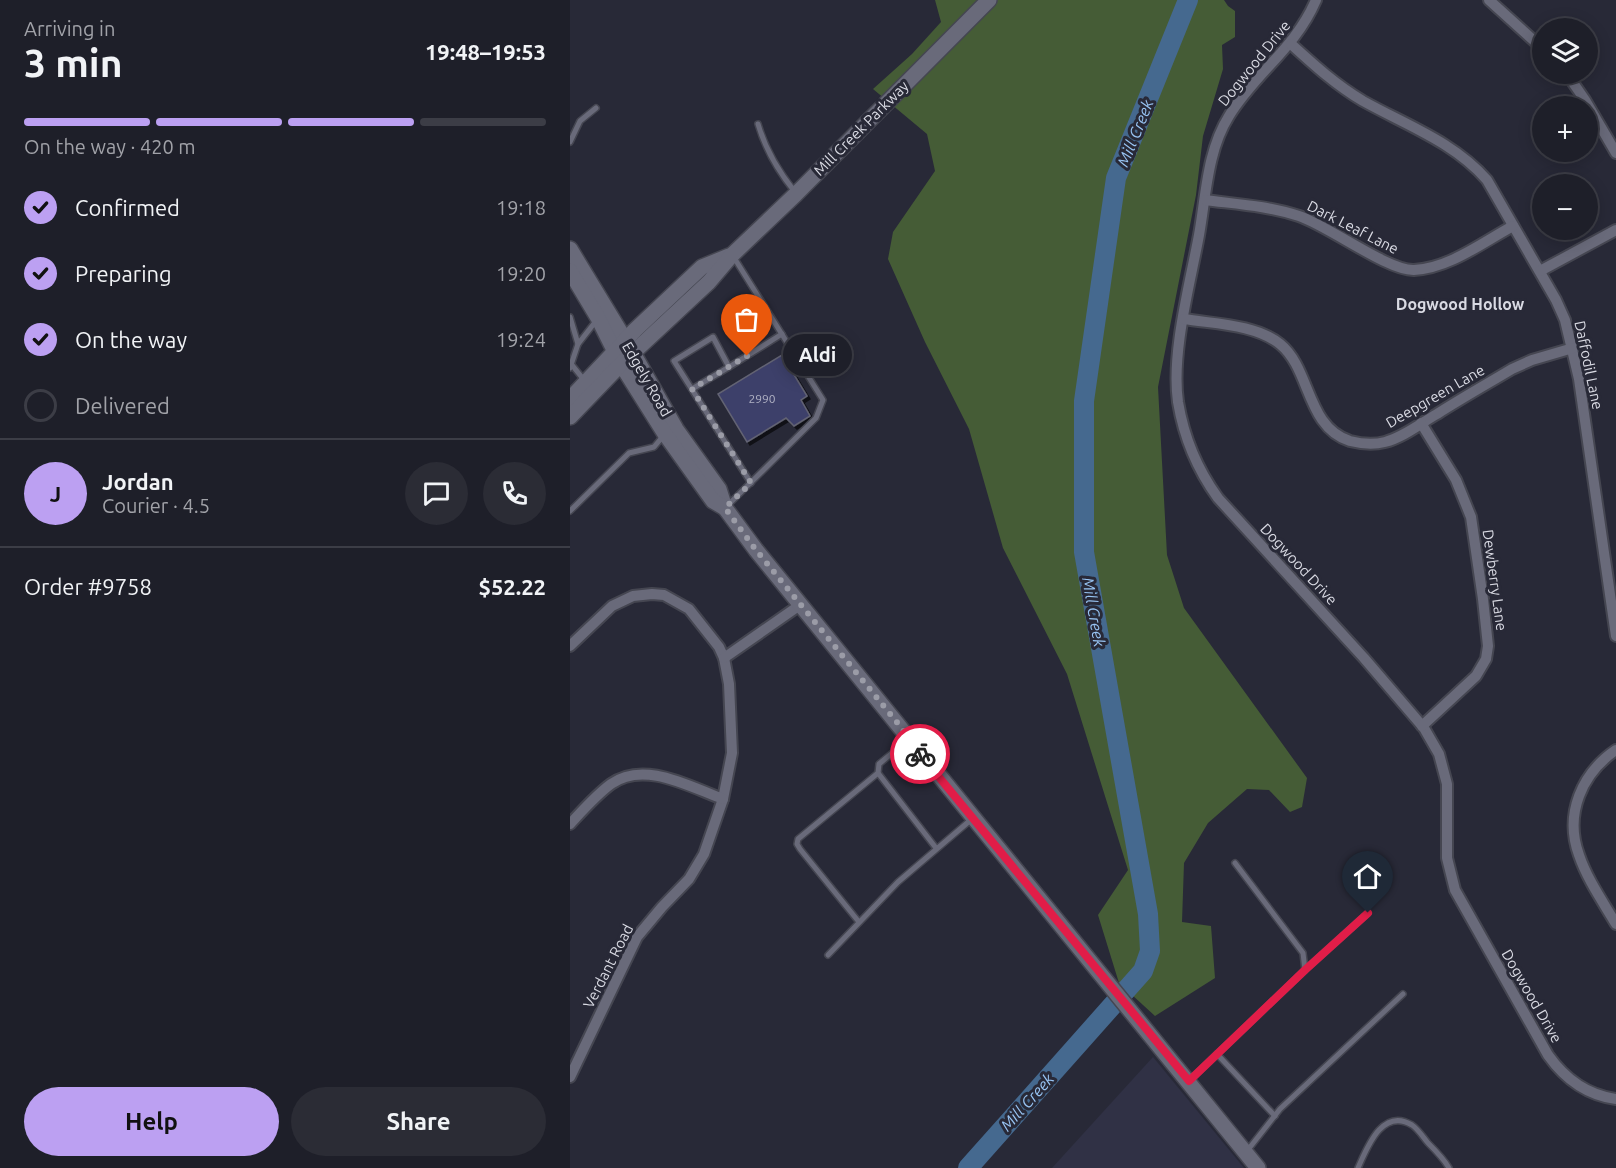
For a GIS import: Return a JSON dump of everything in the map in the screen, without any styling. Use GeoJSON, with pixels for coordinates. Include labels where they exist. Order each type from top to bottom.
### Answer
{"type":"FeatureCollection","features":[{"type":"Feature","properties":{"kind":"main road","name":"Mill Creek Parkway"},"geometry":{"type":"LineString","coordinates":[[624,352],[702,267],[732,255],[989,0]]}},
{"type":"Feature","properties":{"kind":"main road","name":"Edgely Road"},"geometry":{"type":"LineString","coordinates":[[570,249],[665,434],[713,501],[725,508]]}},
{"type":"Feature","properties":{"kind":"main road","name":"Edgely Road"},"geometry":{"type":"LineString","coordinates":[[571,275],[598,318],[719,489],[725,508],[756,550],[900,726],[908,740],[974,817],[1258,1168]]}},
{"type":"Feature","properties":{"kind":"main road"},"geometry":{"type":"LineString","coordinates":[[570,399],[624,352]]}},
{"type":"Feature","properties":{"kind":"main road"},"geometry":{"type":"LineString","coordinates":[[570,417],[624,352]]}},
{"type":"Feature","properties":{"kind":"street","name":"Dogwood Drive"},"geometry":{"type":"LineString","coordinates":[[1316,0],[1291,44],[1229,115],[1216,143],[1184,319],[1177,380],[1178,400],[1189,447],[1206,482],[1422,726],[1438,754],[1447,784],[1447,858],[1455,890],[1559,1071],[1581,1088],[1616,1099]]}},
{"type":"Feature","properties":{"kind":"street"},"geometry":{"type":"LineString","coordinates":[[1488,0],[1532,39]]}},
{"type":"Feature","properties":{"kind":"street","name":"Daffodil Lane"},"geometry":{"type":"LineString","coordinates":[[1291,44],[1350,93],[1463,157],[1487,180],[1540,272],[1565,320],[1573,348],[1581,389],[1616,636]]}},
{"type":"Feature","properties":{"kind":"street"},"geometry":{"type":"LineString","coordinates":[[1574,84],[1614,146]]}},
{"type":"Feature","properties":{"kind":"street","name":"Dark Leaf Lane"},"geometry":{"type":"LineString","coordinates":[[1205,200],[1285,212],[1302,217],[1387,262],[1411,270],[1434,267],[1449,261],[1514,226]]}},
{"type":"Feature","properties":{"kind":"street"},"geometry":{"type":"LineString","coordinates":[[1540,272],[1616,230]]}},
{"type":"Feature","properties":{"kind":"street","name":"Deepgreen Lane"},"geometry":{"type":"LineString","coordinates":[[1184,319],[1261,333],[1281,345],[1293,361],[1318,413],[1329,429],[1345,439],[1368,444],[1385,442],[1512,369],[1532,360],[1573,348]]}},
{"type":"Feature","properties":{"kind":"street","name":"Dewberry Lane"},"geometry":{"type":"LineString","coordinates":[[1421,423],[1456,480],[1471,517],[1488,646],[1486,660],[1476,676],[1422,726]]}},
{"type":"Feature","properties":{"kind":"street","name":"Verdant Road"},"geometry":{"type":"LineString","coordinates":[[570,646],[612,606],[633,596],[664,595],[689,609],[719,647],[724,658],[729,684],[732,753],[723,799],[704,854],[689,879],[637,937],[570,1077]]}},
{"type":"Feature","properties":{"kind":"street"},"geometry":{"type":"LineString","coordinates":[[724,658],[800,605]]}},
{"type":"Feature","properties":{"kind":"street"},"geometry":{"type":"LineString","coordinates":[[1616,750],[1606,757],[1585,781],[1575,806],[1574,837],[1584,867],[1616,924]]}},
{"type":"Feature","properties":{"kind":"street"},"geometry":{"type":"LineString","coordinates":[[570,824],[612,783],[638,774],[655,775],[723,799]]}},
{"type":"Feature","properties":{"kind":"lane"},"geometry":{"type":"LineString","coordinates":[[570,142],[580,121],[596,108]]}},
{"type":"Feature","properties":{"kind":"lane"},"geometry":{"type":"LineString","coordinates":[[758,124],[763,140],[796,194]]}},
{"type":"Feature","properties":{"kind":"lane"},"geometry":{"type":"LineString","coordinates":[[725,508],[816,418],[824,400],[732,255]]}},
{"type":"Feature","properties":{"kind":"lane"},"geometry":{"type":"LineString","coordinates":[[570,317],[578,344]]}},
{"type":"Feature","properties":{"kind":"lane"},"geometry":{"type":"LineString","coordinates":[[586,383],[571,366],[578,344],[598,318]]}},
{"type":"Feature","properties":{"kind":"lane"},"geometry":{"type":"LineString","coordinates":[[692,389],[782,334]]}},
{"type":"Feature","properties":{"kind":"lane"},"geometry":{"type":"LineString","coordinates":[[729,367],[713,337],[674,361],[751,483]]}},
{"type":"Feature","properties":{"kind":"lane"},"geometry":{"type":"LineString","coordinates":[[570,511],[629,453],[654,447],[665,434]]}},
{"type":"Feature","properties":{"kind":"lane"},"geometry":{"type":"LineString","coordinates":[[908,740],[879,764],[878,773],[936,848]]}},
{"type":"Feature","properties":{"kind":"lane"},"geometry":{"type":"LineString","coordinates":[[859,922],[797,843],[803,833],[878,773]]}},
{"type":"Feature","properties":{"kind":"lane"},"geometry":{"type":"LineString","coordinates":[[828,955],[898,882],[974,817]]}},
{"type":"Feature","properties":{"kind":"lane"},"geometry":{"type":"LineString","coordinates":[[1235,863],[1303,953],[1305,970]]}},
{"type":"Feature","properties":{"kind":"lane"},"geometry":{"type":"LineString","coordinates":[[1189,1081],[1368,913]]}},
{"type":"Feature","properties":{"kind":"lane"},"geometry":{"type":"LineString","coordinates":[[1246,1152],[1275,1116],[1402,994]]}},
{"type":"Feature","properties":{"kind":"lane"},"geometry":{"type":"LineString","coordinates":[[1217,1054],[1275,1116]]}},
{"type":"Feature","properties":{"kind":"lane"},"geometry":{"type":"LineString","coordinates":[[1358,1168],[1369,1143],[1378,1130],[1389,1123],[1403,1122],[1414,1126],[1449,1168]]}},
{"type":"Feature","properties":{"kind":"shaded area"},"geometry":{"type":"Polygon","coordinates":[[[1153,1057],[1244,1168],[1052,1168],[1153,1057]]]}},
{"type":"Feature","properties":{"kind":"green space"},"geometry":{"type":"Polygon","coordinates":[[[935,0],[1224,0],[1235,11],[1235,37],[1222,45],[1223,69],[1203,136],[1196,195],[1158,387],[1167,555],[1184,608],[1307,778],[1302,807],[1290,812],[1269,790],[1247,789],[1208,823],[1184,863],[1182,922],[1211,926],[1215,978],[1155,1016],[1119,983],[1098,915],[1128,870],[1067,674],[1003,548],[969,429],[925,342],[888,259],[893,232],[935,171],[927,134],[873,89],[912,54],[941,22],[935,0]]]}},
{"type":"Feature","properties":{"kind":"building"},"geometry":{"type":"Polygon","coordinates":[[[782,355],[807,396],[801,400],[810,416],[794,426],[786,418],[747,442],[718,394],[782,355]]]}},
{"type":"Feature","properties":{"kind":"waterway","name":"Mill Creek"},"geometry":{"type":"LineString","coordinates":[[968,1168],[1143,971],[1150,951],[1148,914],[1084,552],[1084,401],[1116,178],[1188,0]]}},
{"type":"Feature","properties":{"kind":"way so far"},"geometry":{"type":"LineString","coordinates":[[747,356],[692,389],[751,483],[725,508],[920,754]]}},
{"type":"Feature","properties":{"kind":"place","name":"Aldi"},"geometry":{"type":"Point","coordinates":[747,356]}},
{"type":"Feature","properties":{"kind":"district","name":"Dogwood Hollow"},"geometry":{"type":"Point","coordinates":[1460,304]}},
{"type":"Feature","properties":{"kind":"route"},"geometry":{"type":"LineString","coordinates":[[920,754],[1189,1081],[1368,913]]}}]}
